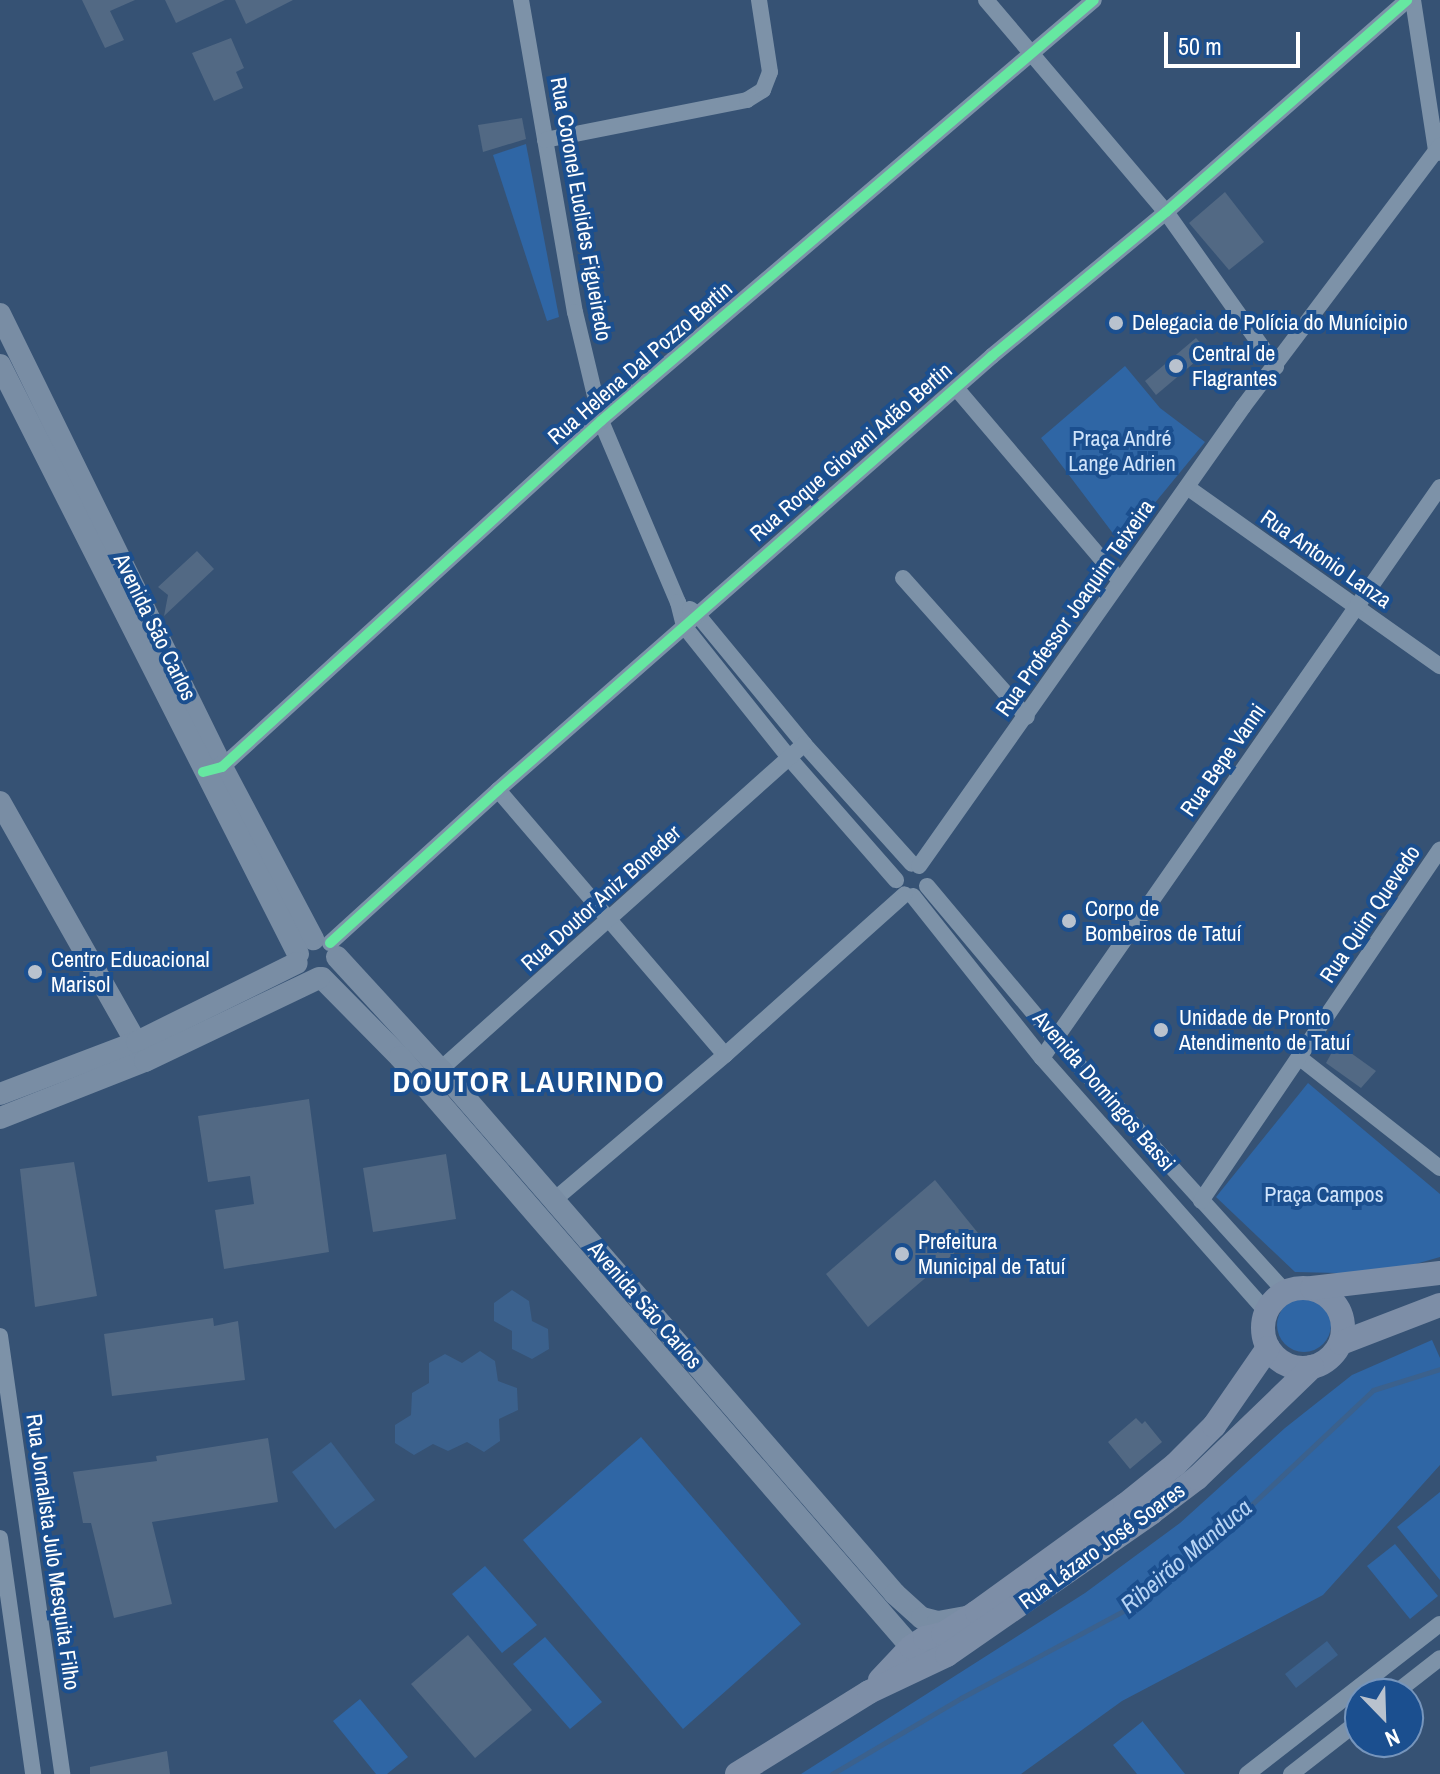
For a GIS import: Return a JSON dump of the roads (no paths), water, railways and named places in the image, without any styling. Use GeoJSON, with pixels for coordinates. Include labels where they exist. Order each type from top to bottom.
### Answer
{"type":"FeatureCollection","features":[{"type":"Feature","properties":{"kind":"main road","name":"Avenida São Carlos"},"geometry":{"type":"LineString","coordinates":[[0,314],[213,769]]}},
{"type":"Feature","properties":{"kind":"main road","name":"Avenida São Carlos"},"geometry":{"type":"LineString","coordinates":[[0,365],[213,769],[315,951],[432,1077],[554,1200],[895,1594],[922,1618],[938,1622],[968,1617]]}},
{"type":"Feature","properties":{"kind":"main road"},"geometry":{"type":"LineString","coordinates":[[0,802],[141,1051]]}},
{"type":"Feature","properties":{"kind":"main road","name":"Avenida São Carlos"},"geometry":{"type":"LineString","coordinates":[[315,951],[310,977],[321,978],[432,1077],[911,1647]]}},
{"type":"Feature","properties":{"kind":"main road"},"geometry":{"type":"LineString","coordinates":[[0,1094],[141,1051],[315,951]]}},
{"type":"Feature","properties":{"kind":"main road"},"geometry":{"type":"LineString","coordinates":[[0,1118],[141,1051],[321,978]]}},
{"type":"Feature","properties":{"kind":"main road"},"geometry":{"type":"LineString","coordinates":[[1312,1288],[1336,1303],[1344,1329],[1341,1343],[1334,1355],[1312,1367],[1287,1365],[1268,1348],[1263,1323],[1266,1311],[1285,1292],[1312,1288],[1440,1273]]}},
{"type":"Feature","properties":{"kind":"main road"},"geometry":{"type":"LineString","coordinates":[[1413,1277],[1440,1292]]}},
{"type":"Feature","properties":{"kind":"main road"},"geometry":{"type":"LineString","coordinates":[[1341,1343],[1440,1305]]}},
{"type":"Feature","properties":{"kind":"main road","name":"Rua Lázaro José Soares"},"geometry":{"type":"LineString","coordinates":[[869,1692],[911,1647],[925,1638],[943,1634],[968,1617],[1125,1505],[1176,1464],[1214,1426],[1268,1348]]}},
{"type":"Feature","properties":{"kind":"main road","name":"Rua Lázaro José Soares"},"geometry":{"type":"LineString","coordinates":[[737,1774],[869,1692],[947,1655],[1185,1487],[1312,1367]]}},
{"type":"Feature","properties":{"kind":"main road"},"geometry":{"type":"LineString","coordinates":[[911,1647],[933,1656],[947,1655]]}},
{"type":"Feature","properties":{"kind":"street","name":"Rua Coronel Euclides Figueiredo"},"geometry":{"type":"LineString","coordinates":[[521,0],[575,312],[601,421],[678,602],[684,626]]}},
{"type":"Feature","properties":{"kind":"street"},"geometry":{"type":"LineString","coordinates":[[545,140],[747,100],[763,90],[770,72],[759,0]]}},
{"type":"Feature","properties":{"kind":"street"},"geometry":{"type":"LineString","coordinates":[[986,0],[1166,212],[1276,367]]}},
{"type":"Feature","properties":{"kind":"street","name":"Rua Helena Dal Pozzo Bertin"},"geometry":{"type":"LineString","coordinates":[[213,769],[601,421],[1094,0]]}},
{"type":"Feature","properties":{"kind":"street"},"geometry":{"type":"LineString","coordinates":[[1410,0],[1439,150]]}},
{"type":"Feature","properties":{"kind":"street","name":"Rua Roque Giovani Adão Bertin"},"geometry":{"type":"LineString","coordinates":[[315,951],[956,388],[1166,212],[1410,0]]}},
{"type":"Feature","properties":{"kind":"street","name":"Rua Professor Joaquim Teixeira"},"geometry":{"type":"LineString","coordinates":[[910,889],[899,872],[915,865],[1027,717],[1187,487],[1439,150]]}},
{"type":"Feature","properties":{"kind":"street"},"geometry":{"type":"LineString","coordinates":[[956,388],[1120,581]]}},
{"type":"Feature","properties":{"kind":"street","name":"Rua Antonio Lanza"},"geometry":{"type":"LineString","coordinates":[[1187,487],[1440,666]]}},
{"type":"Feature","properties":{"kind":"street","name":"Rua Bepe Vanni"},"geometry":{"type":"LineString","coordinates":[[1042,1058],[1440,487]]}},
{"type":"Feature","properties":{"kind":"street"},"geometry":{"type":"LineString","coordinates":[[903,578],[1027,717]]}},
{"type":"Feature","properties":{"kind":"street"},"geometry":{"type":"LineString","coordinates":[[554,1200],[725,1055],[910,889],[928,878],[804,744],[697,614],[678,602]]}},
{"type":"Feature","properties":{"kind":"street","name":"Avenida Domingos Bassi"},"geometry":{"type":"LineString","coordinates":[[684,626],[790,759],[1056,1040],[1285,1292]]}},
{"type":"Feature","properties":{"kind":"street","name":"Rua Doutor Aniz Boneder"},"geometry":{"type":"LineString","coordinates":[[432,1077],[804,744]]}},
{"type":"Feature","properties":{"kind":"street"},"geometry":{"type":"LineString","coordinates":[[498,790],[725,1055]]}},
{"type":"Feature","properties":{"kind":"street","name":"Rua Quim Quevedo"},"geometry":{"type":"LineString","coordinates":[[1201,1201],[1440,849]]}},
{"type":"Feature","properties":{"kind":"street","name":"Avenida Domingos Bassi"},"geometry":{"type":"LineString","coordinates":[[910,889],[1042,1058],[1266,1311]]}},
{"type":"Feature","properties":{"kind":"street"},"geometry":{"type":"LineString","coordinates":[[1300,1058],[1440,1168]]}},
{"type":"Feature","properties":{"kind":"street","name":"Rua Jornalista Julo Mesquita Filho"},"geometry":{"type":"LineString","coordinates":[[0,1336],[7,1434],[35,1577],[62,1774]]}},
{"type":"Feature","properties":{"kind":"street"},"geometry":{"type":"LineString","coordinates":[[0,1538],[33,1774]]}},
{"type":"Feature","properties":{"kind":"street"},"geometry":{"type":"LineString","coordinates":[[6,1581],[35,1577]]}},
{"type":"Feature","properties":{"kind":"street"},"geometry":{"type":"LineString","coordinates":[[1247,1774],[1440,1624]]}},
{"type":"Feature","properties":{"kind":"street"},"geometry":{"type":"LineString","coordinates":[[1414,1678],[1440,1658]]}},
{"type":"Feature","properties":{"kind":"street"},"geometry":{"type":"LineString","coordinates":[[1291,1774],[1344,1733]]}},
{"type":"Feature","properties":{"kind":"waterway","name":"Ribeirão Manduca"},"geometry":{"type":"LineString","coordinates":[[832,1774],[961,1698],[1138,1603],[1248,1508],[1373,1390],[1440,1369]]}},
{"type":"Feature","properties":{"kind":"place","name":"Delegacia de Polícia do Munícipio"},"geometry":{"type":"Point","coordinates":[1116,323]}},
{"type":"Feature","properties":{"kind":"place","name":"Central de Flagrantes"},"geometry":{"type":"Point","coordinates":[1176,366]}},
{"type":"Feature","properties":{"kind":"place","name":"Corpo de Bombeiros de Tatuí"},"geometry":{"type":"Point","coordinates":[1069,921]}},
{"type":"Feature","properties":{"kind":"place","name":"Centro Educacional Marisol"},"geometry":{"type":"Point","coordinates":[35,972]}},
{"type":"Feature","properties":{"kind":"place","name":"Unidade de Pronto Atendimento de Tatuí"},"geometry":{"type":"Point","coordinates":[1161,1030]}},
{"type":"Feature","properties":{"kind":"place","name":"Prefeitura Municipal de Tatuí"},"geometry":{"type":"Point","coordinates":[902,1254]}},
{"type":"Feature","properties":{"kind":"district","name":"DOUTOR LAURINDO"},"geometry":{"type":"Point","coordinates":[529,1081]}},
{"type":"Feature","properties":{"kind":"park label","name":"Praça André Lange Adrien"},"geometry":{"type":"Point","coordinates":[1122,450]}},
{"type":"Feature","properties":{"kind":"park label","name":"Praça Campos"},"geometry":{"type":"Point","coordinates":[1324,1195]}}]}
